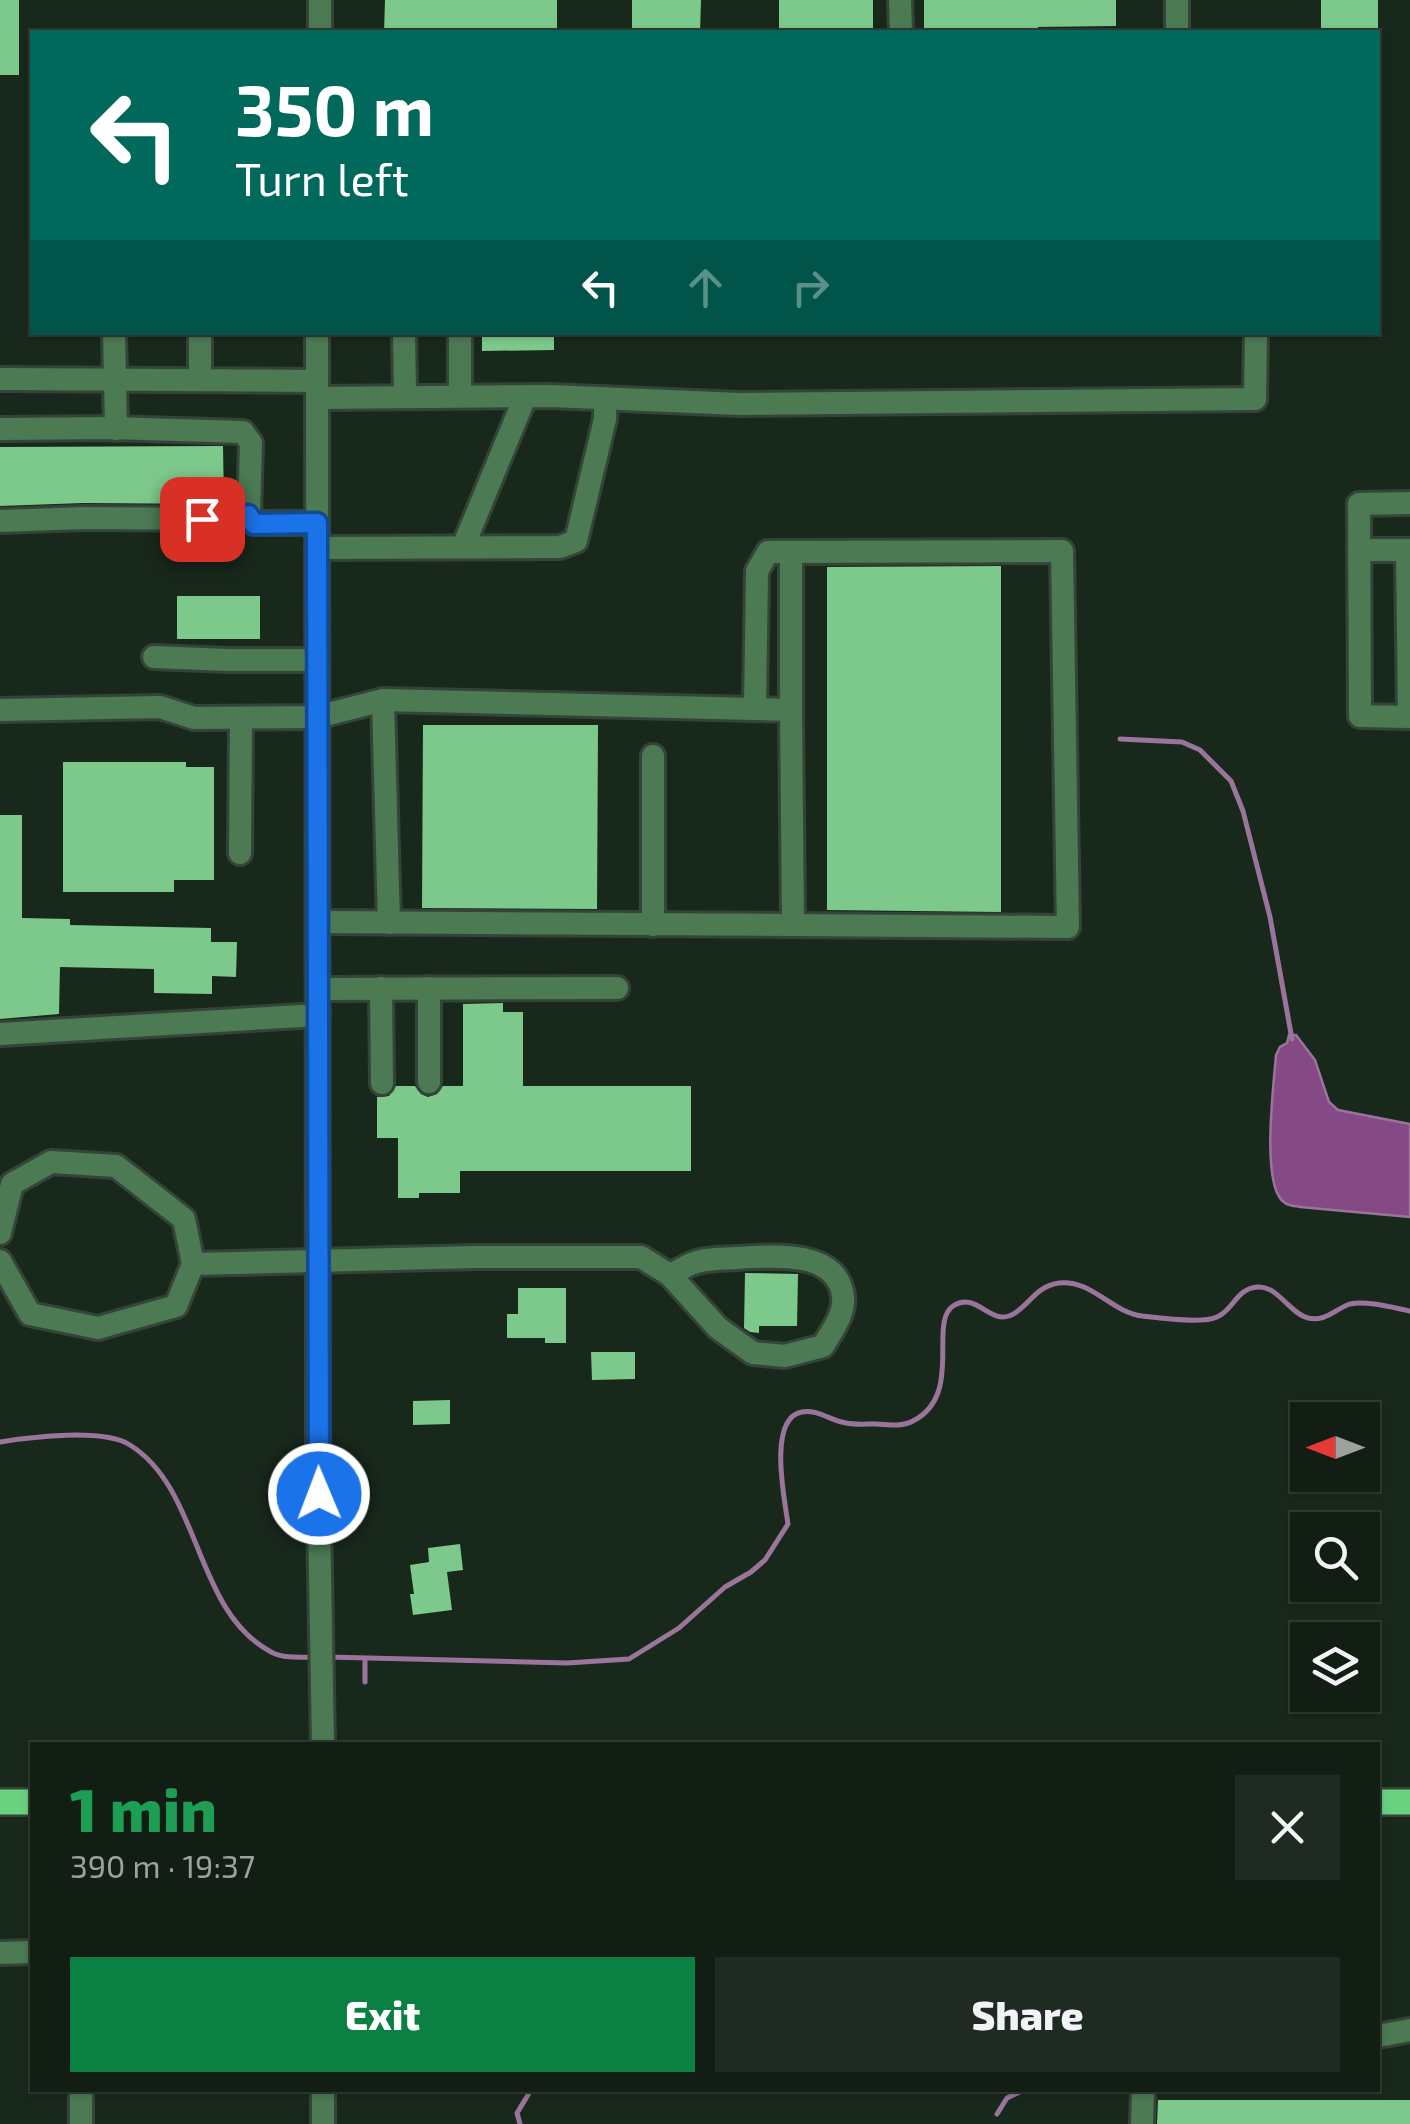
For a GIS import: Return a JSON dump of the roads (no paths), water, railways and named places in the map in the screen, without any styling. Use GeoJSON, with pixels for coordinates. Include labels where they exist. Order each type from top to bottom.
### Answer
{"type":"FeatureCollection","features":[{"type":"Feature","properties":{"kind":"main road"},"geometry":{"type":"LineString","coordinates":[[0,1802],[30,1802]]}},
{"type":"Feature","properties":{"kind":"main road"},"geometry":{"type":"LineString","coordinates":[[1380,1802],[1410,1802]]}},
{"type":"Feature","properties":{"kind":"street"},"geometry":{"type":"LineString","coordinates":[[320,0],[320,30]]}},
{"type":"Feature","properties":{"kind":"street"},"geometry":{"type":"LineString","coordinates":[[900,0],[900,30]]}},
{"type":"Feature","properties":{"kind":"street"},"geometry":{"type":"LineString","coordinates":[[1177,0],[1177,30]]}},
{"type":"Feature","properties":{"kind":"street"},"geometry":{"type":"LineString","coordinates":[[114,335],[116,429]]}},
{"type":"Feature","properties":{"kind":"street"},"geometry":{"type":"LineString","coordinates":[[200,335],[200,380]]}},
{"type":"Feature","properties":{"kind":"street"},"geometry":{"type":"LineString","coordinates":[[317,335],[318,1458],[323,1742]]}},
{"type":"Feature","properties":{"kind":"street"},"geometry":{"type":"LineString","coordinates":[[404,335],[405,396]]}},
{"type":"Feature","properties":{"kind":"street"},"geometry":{"type":"LineString","coordinates":[[460,335],[460,396]]}},
{"type":"Feature","properties":{"kind":"street"},"geometry":{"type":"LineString","coordinates":[[0,379],[200,380],[405,396],[740,404],[1255,399],[1256,335]]}},
{"type":"Feature","properties":{"kind":"street"},"geometry":{"type":"LineString","coordinates":[[462,547],[524,397]]}},
{"type":"Feature","properties":{"kind":"street"},"geometry":{"type":"LineString","coordinates":[[317,548],[560,547],[576,540],[606,419],[606,398]]}},
{"type":"Feature","properties":{"kind":"street"},"geometry":{"type":"LineString","coordinates":[[0,429],[243,432],[252,443],[248,515],[254,524],[317,523]]}},
{"type":"Feature","properties":{"kind":"street"},"geometry":{"type":"LineString","coordinates":[[1359,550],[1409,550],[1409,717],[1360,716],[1359,550],[1359,504],[1410,503]]}},
{"type":"Feature","properties":{"kind":"street"},"geometry":{"type":"LineString","coordinates":[[0,521],[225,519],[248,515]]}},
{"type":"Feature","properties":{"kind":"street"},"geometry":{"type":"LineString","coordinates":[[318,922],[1068,926],[1062,552],[768,552],[757,571],[754,709]]}},
{"type":"Feature","properties":{"kind":"street"},"geometry":{"type":"LineString","coordinates":[[792,552],[793,925]]}},
{"type":"Feature","properties":{"kind":"street"},"geometry":{"type":"LineString","coordinates":[[154,657],[317,660]]}},
{"type":"Feature","properties":{"kind":"street"},"geometry":{"type":"LineString","coordinates":[[0,710],[160,707],[194,718],[317,718],[384,700],[791,710]]}},
{"type":"Feature","properties":{"kind":"street"},"geometry":{"type":"LineString","coordinates":[[384,700],[389,922]]}},
{"type":"Feature","properties":{"kind":"street"},"geometry":{"type":"LineString","coordinates":[[240,718],[240,852]]}},
{"type":"Feature","properties":{"kind":"street"},"geometry":{"type":"LineString","coordinates":[[652,756],[653,924]]}},
{"type":"Feature","properties":{"kind":"street"},"geometry":{"type":"LineString","coordinates":[[318,988],[617,988]]}},
{"type":"Feature","properties":{"kind":"street"},"geometry":{"type":"LineString","coordinates":[[381,988],[382,1082]]}},
{"type":"Feature","properties":{"kind":"street"},"geometry":{"type":"LineString","coordinates":[[429,988],[429,1082]]}},
{"type":"Feature","properties":{"kind":"street"},"geometry":{"type":"LineString","coordinates":[[0,1034],[318,1015]]}},
{"type":"Feature","properties":{"kind":"street"},"geometry":{"type":"LineString","coordinates":[[0,1233],[12,1184],[51,1162],[116,1166],[184,1219],[193,1264],[176,1306],[98,1328],[30,1314],[0,1262]]}},
{"type":"Feature","properties":{"kind":"street"},"geometry":{"type":"LineString","coordinates":[[193,1264],[641,1257],[670,1275],[718,1328],[753,1353],[785,1356],[823,1346],[840,1316],[843,1296],[834,1274],[810,1260],[780,1255],[719,1259],[693,1263],[670,1275]]}},
{"type":"Feature","properties":{"kind":"street"},"geometry":{"type":"LineString","coordinates":[[0,1953],[30,1952]]}},
{"type":"Feature","properties":{"kind":"street"},"geometry":{"type":"LineString","coordinates":[[1380,2036],[1410,2030]]}},
{"type":"Feature","properties":{"kind":"street"},"geometry":{"type":"LineString","coordinates":[[81,2092],[81,2124]]}},
{"type":"Feature","properties":{"kind":"street"},"geometry":{"type":"LineString","coordinates":[[323,2092],[323,2124]]}},
{"type":"Feature","properties":{"kind":"street"},"geometry":{"type":"LineString","coordinates":[[1142,2124],[1143,2092]]}},
{"type":"Feature","properties":{"kind":"waterway"},"geometry":{"type":"LineString","coordinates":[[1120,739],[1182,742],[1200,750],[1231,781],[1243,811],[1270,917],[1292,1039]]}},
{"type":"Feature","properties":{"kind":"waterway"},"geometry":{"type":"LineString","coordinates":[[328,1657],[567,1663],[629,1659],[679,1628],[725,1587],[765,1560],[788,1524],[781,1444],[791,1418],[808,1412],[849,1424],[900,1425],[928,1409],[941,1378],[946,1315],[961,1302],[1009,1316],[1050,1285],[1070,1283],[1120,1309],[1169,1319],[1217,1317],[1245,1291],[1258,1287],[1272,1291],[1295,1311],[1314,1319],[1356,1303],[1410,1311]]}},
{"type":"Feature","properties":{"kind":"waterway"},"geometry":{"type":"LineString","coordinates":[[0,1442],[85,1435],[130,1445],[154,1465],[171,1490],[211,1580],[246,1633],[276,1654],[317,1657]]}},
{"type":"Feature","properties":{"kind":"waterway"},"geometry":{"type":"LineString","coordinates":[[365,1660],[365,1682]]}},
{"type":"Feature","properties":{"kind":"waterway"},"geometry":{"type":"LineString","coordinates":[[520,2124],[517,2113],[530,2092]]}},
{"type":"Feature","properties":{"kind":"waterway"},"geometry":{"type":"LineString","coordinates":[[997,2114],[1007,2098],[1020,2092]]}}]}
